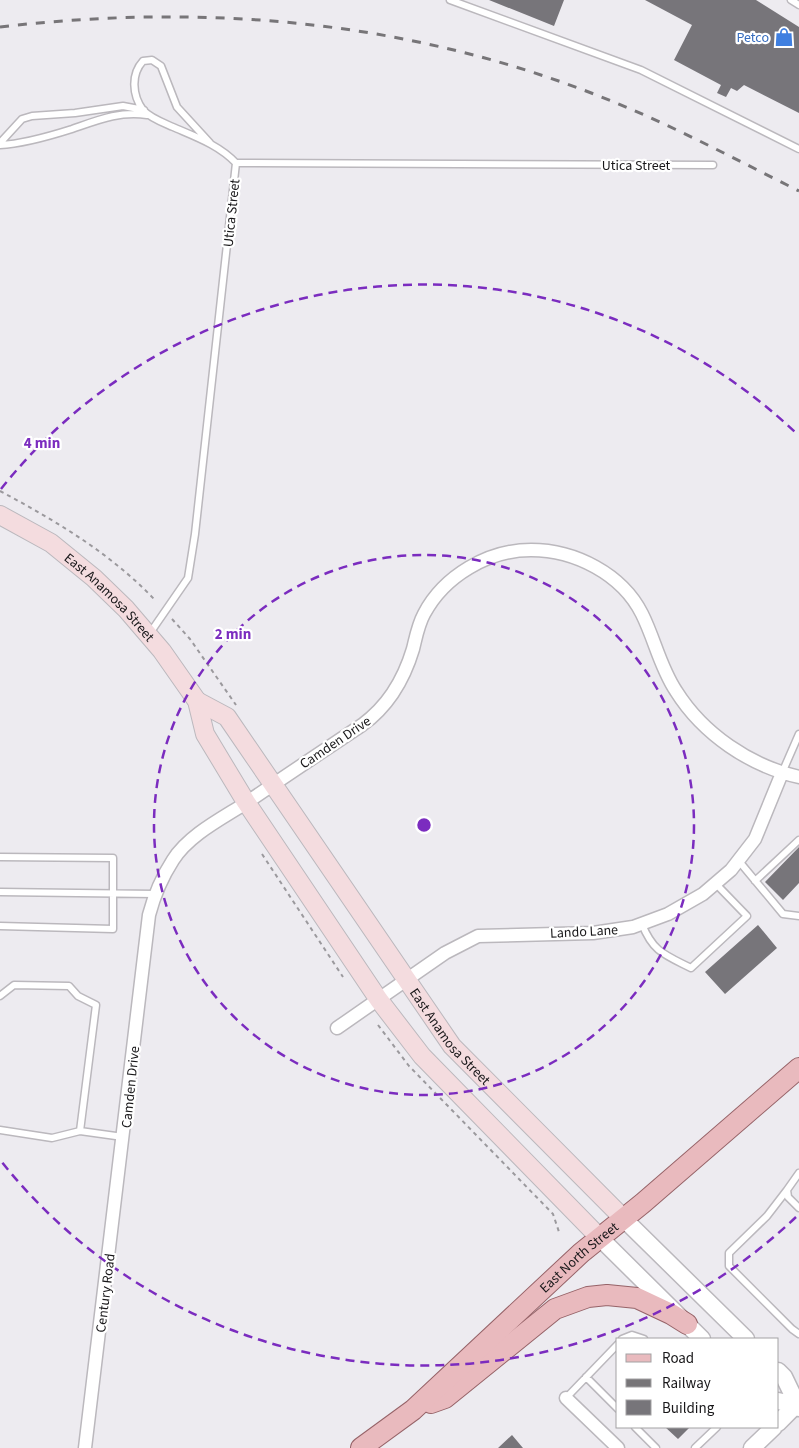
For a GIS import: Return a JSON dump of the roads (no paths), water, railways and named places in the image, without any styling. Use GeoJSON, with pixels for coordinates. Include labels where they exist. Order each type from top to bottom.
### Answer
{"type":"FeatureCollection","features":[{"type":"Feature","properties":{"kind":"main road","name":"East Anamosa Street"},"geometry":{"type":"LineString","coordinates":[[0,515],[50,543],[87,572],[126,609],[197,701],[205,734],[246,802],[379,1000],[422,1056],[600,1238]]}},
{"type":"Feature","properties":{"kind":"main road","name":"East Anamosa Street"},"geometry":{"type":"LineString","coordinates":[[197,701],[227,717],[452,1046],[624,1219]]}},
{"type":"Feature","properties":{"kind":"main road","name":"East North Street"},"geometry":{"type":"LineString","coordinates":[[361,1448],[413,1410],[581,1253],[624,1219],[799,1068]]}},
{"type":"Feature","properties":{"kind":"main road"},"geometry":{"type":"LineString","coordinates":[[413,1410],[445,1398],[555,1309],[588,1297],[608,1295],[637,1298],[687,1324]]}},
{"type":"Feature","properties":{"kind":"street","name":"Camden Drive"},"geometry":{"type":"LineString","coordinates":[[124,1138],[149,916],[155,894],[174,858],[203,830],[378,714],[398,685],[407,666],[424,614],[447,584],[488,558],[523,550],[542,550],[573,556],[605,573],[618,583],[637,604],[670,680],[697,718],[718,738],[736,750],[782,773],[799,777]]}},
{"type":"Feature","properties":{"kind":"street","name":"Lando Lane"},"geometry":{"type":"LineString","coordinates":[[338,1028],[445,953],[478,936],[593,933],[642,924],[668,914],[703,894],[738,860],[755,839],[782,773]]}},
{"type":"Feature","properties":{"kind":"street","name":"Century Road"},"geometry":{"type":"LineString","coordinates":[[85,1448],[124,1138]]}},
{"type":"Feature","properties":{"kind":"street","name":"East Anamosa Street"},"geometry":{"type":"LineString","coordinates":[[624,1219],[745,1338]]}},
{"type":"Feature","properties":{"kind":"street","name":"East Anamosa Street"},"geometry":{"type":"LineString","coordinates":[[600,1238],[701,1338]]}},
{"type":"Feature","properties":{"kind":"street"},"geometry":{"type":"LineString","coordinates":[[779,1372],[784,1377],[798,1405]]}},
{"type":"Feature","properties":{"kind":"street"},"geometry":{"type":"LineString","coordinates":[[566,1398],[618,1448]]}},
{"type":"Feature","properties":{"kind":"street"},"geometry":{"type":"LineString","coordinates":[[779,1401],[798,1405]]}},
{"type":"Feature","properties":{"kind":"street"},"geometry":{"type":"LineString","coordinates":[[779,1422],[798,1405]]}},
{"type":"Feature","properties":{"kind":"street"},"geometry":{"type":"LineString","coordinates":[[752,1448],[773,1428]]}},
{"type":"Feature","properties":{"kind":"lane"},"geometry":{"type":"LineString","coordinates":[[450,0],[641,70],[799,150]]}},
{"type":"Feature","properties":{"kind":"lane"},"geometry":{"type":"LineString","coordinates":[[791,0],[799,5]]}},
{"type":"Feature","properties":{"kind":"lane"},"geometry":{"type":"LineString","coordinates":[[144,110],[136,94],[134,79],[136,68],[143,61],[152,60],[161,66],[177,107],[210,143]]}},
{"type":"Feature","properties":{"kind":"lane"},"geometry":{"type":"LineString","coordinates":[[0,144],[22,119],[32,116],[75,113],[123,106],[144,110],[210,143],[227,153],[236,163]]}},
{"type":"Feature","properties":{"kind":"lane"},"geometry":{"type":"LineString","coordinates":[[0,144],[53,134],[108,116],[127,113],[151,115]]}},
{"type":"Feature","properties":{"kind":"lane","name":"Utica Street"},"geometry":{"type":"LineString","coordinates":[[148,636],[188,578],[195,534],[236,163],[713,165]]}},
{"type":"Feature","properties":{"kind":"lane"},"geometry":{"type":"LineString","coordinates":[[782,773],[797,744],[799,734]]}},
{"type":"Feature","properties":{"kind":"lane"},"geometry":{"type":"LineString","coordinates":[[755,881],[799,840]]}},
{"type":"Feature","properties":{"kind":"lane"},"geometry":{"type":"LineString","coordinates":[[0,857],[113,858],[114,893],[113,929],[0,926]]}},
{"type":"Feature","properties":{"kind":"lane"},"geometry":{"type":"LineString","coordinates":[[738,860],[783,914],[799,916]]}},
{"type":"Feature","properties":{"kind":"lane"},"geometry":{"type":"LineString","coordinates":[[642,924],[649,940],[657,950],[691,968],[746,916],[715,883]]}},
{"type":"Feature","properties":{"kind":"lane"},"geometry":{"type":"LineString","coordinates":[[0,892],[155,894]]}},
{"type":"Feature","properties":{"kind":"lane"},"geometry":{"type":"LineString","coordinates":[[0,996],[14,985],[69,986],[78,996],[96,1004],[80,1131]]}},
{"type":"Feature","properties":{"kind":"lane"},"geometry":{"type":"LineString","coordinates":[[0,1130],[52,1138],[80,1131],[124,1138]]}},
{"type":"Feature","properties":{"kind":"lane"},"geometry":{"type":"LineString","coordinates":[[799,1173],[767,1216],[729,1253],[728,1260],[729,1266],[792,1330],[799,1334]]}},
{"type":"Feature","properties":{"kind":"lane"},"geometry":{"type":"LineString","coordinates":[[787,1190],[788,1197],[799,1208]]}},
{"type":"Feature","properties":{"kind":"lane"},"geometry":{"type":"LineString","coordinates":[[624,1338],[632,1335],[641,1338]]}},
{"type":"Feature","properties":{"kind":"lane"},"geometry":{"type":"LineString","coordinates":[[566,1398],[616,1346]]}},
{"type":"Feature","properties":{"kind":"lane"},"geometry":{"type":"LineString","coordinates":[[586,1376],[616,1407]]}},
{"type":"Feature","properties":{"kind":"lane"},"geometry":{"type":"LineString","coordinates":[[636,1428],[656,1448]]}},
{"type":"Feature","properties":{"kind":"lane"},"geometry":{"type":"LineString","coordinates":[[695,1448],[716,1428]]}},
{"type":"Feature","properties":{"kind":"railway"},"geometry":{"type":"LineString","coordinates":[[0,27],[77,20],[153,17],[229,18],[304,24],[379,34],[453,50],[526,70],[599,96],[675,129],[799,191]]}},
{"type":"Feature","properties":{"kind":"place","name":"Petco"},"geometry":{"type":"Point","coordinates":[784,37]}}]}
